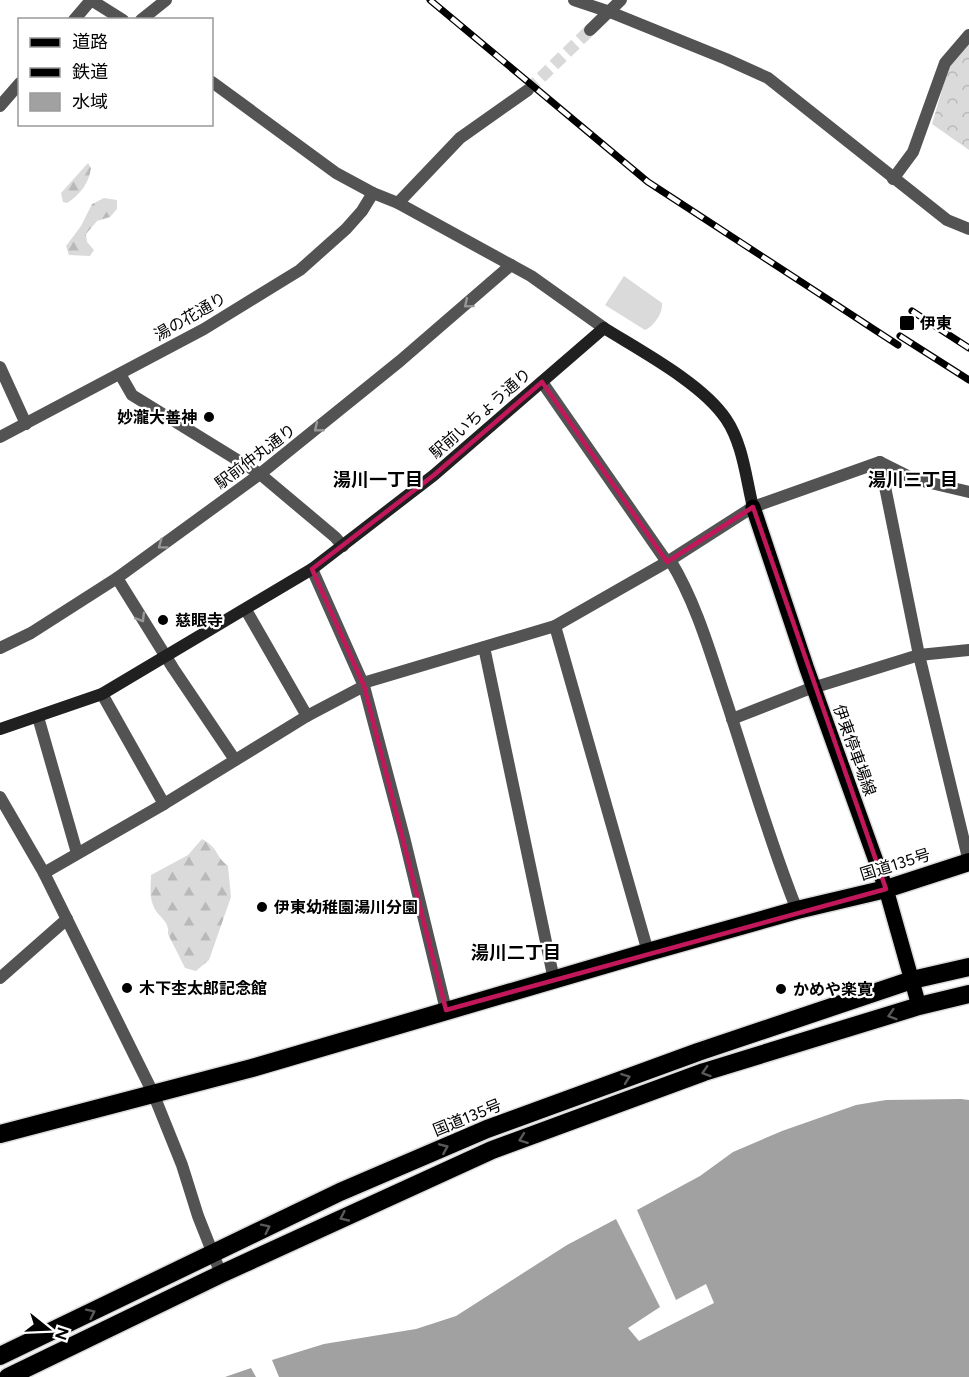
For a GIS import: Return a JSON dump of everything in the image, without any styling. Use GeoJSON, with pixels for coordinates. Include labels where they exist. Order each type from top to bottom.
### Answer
{"type":"FeatureCollection","features":[{"type":"Feature","properties":{"kind":"highway","name":"国道135号"},"geometry":{"type":"LineString","coordinates":[[0,1134],[252,1068],[648,952],[797,910],[886,889],[969,862]]}},
{"type":"Feature","properties":{"kind":"highway","name":"国道135号"},"geometry":{"type":"LineString","coordinates":[[0,1356],[340,1192],[487,1129],[698,1052],[912,980],[969,967]]}},
{"type":"Feature","properties":{"kind":"highway"},"geometry":{"type":"LineString","coordinates":[[8,1377],[221,1274],[492,1150],[704,1072],[919,1006],[969,994]]}},
{"type":"Feature","properties":{"kind":"main road","name":"伊東停車場線"},"geometry":{"type":"LineString","coordinates":[[753,507],[886,889],[919,1006]]}},
{"type":"Feature","properties":{"kind":"street"},"geometry":{"type":"LineString","coordinates":[[76,18],[91,0],[120,18]]}},
{"type":"Feature","properties":{"kind":"street"},"geometry":{"type":"LineString","coordinates":[[144,18],[166,0]]}},
{"type":"Feature","properties":{"kind":"street"},"geometry":{"type":"LineString","coordinates":[[574,0],[610,12],[768,78],[947,220],[969,229]]}},
{"type":"Feature","properties":{"kind":"street"},"geometry":{"type":"LineString","coordinates":[[590,30],[621,0]]}},
{"type":"Feature","properties":{"kind":"street"},"geometry":{"type":"LineString","coordinates":[[893,179],[913,152],[945,63],[969,35]]}},
{"type":"Feature","properties":{"kind":"street"},"geometry":{"type":"LineString","coordinates":[[213,83],[336,172],[373,193],[398,203],[531,276],[604,328],[709,397],[727,420],[737,441],[753,507]]}},
{"type":"Feature","properties":{"kind":"street"},"geometry":{"type":"LineString","coordinates":[[0,106],[18,85]]}},
{"type":"Feature","properties":{"kind":"street"},"geometry":{"type":"LineString","coordinates":[[398,203],[460,138],[528,90]]}},
{"type":"Feature","properties":{"kind":"street","name":"湯の花通り"},"geometry":{"type":"LineString","coordinates":[[0,437],[204,329],[300,270],[346,229],[362,211],[373,193]]}},
{"type":"Feature","properties":{"kind":"street","name":"駅前仲丸通り"},"geometry":{"type":"LineString","coordinates":[[0,648],[31,633],[117,578],[260,474],[392,368],[511,265]]}},
{"type":"Feature","properties":{"kind":"street","name":"駅前いちょう通り"},"geometry":{"type":"LineString","coordinates":[[0,729],[102,694],[312,569],[434,475],[604,328]]}},
{"type":"Feature","properties":{"kind":"street"},"geometry":{"type":"LineString","coordinates":[[0,367],[26,424]]}},
{"type":"Feature","properties":{"kind":"street"},"geometry":{"type":"LineString","coordinates":[[120,374],[132,394],[260,474],[343,546]]}},
{"type":"Feature","properties":{"kind":"street"},"geometry":{"type":"LineString","coordinates":[[542,382],[678,573],[707,644],[797,910]]}},
{"type":"Feature","properties":{"kind":"street"},"geometry":{"type":"LineString","coordinates":[[880,462],[919,655],[969,862]]}},
{"type":"Feature","properties":{"kind":"street"},"geometry":{"type":"LineString","coordinates":[[44,873],[164,804],[307,716],[364,685],[555,626],[669,561],[753,507],[880,462],[914,480],[969,492]]}},
{"type":"Feature","properties":{"kind":"street"},"geometry":{"type":"LineString","coordinates":[[312,569],[364,685],[410,859],[446,1010]]}},
{"type":"Feature","properties":{"kind":"street"},"geometry":{"type":"LineString","coordinates":[[117,578],[166,657],[235,760]]}},
{"type":"Feature","properties":{"kind":"street"},"geometry":{"type":"LineString","coordinates":[[246,610],[307,716]]}},
{"type":"Feature","properties":{"kind":"street"},"geometry":{"type":"LineString","coordinates":[[555,626],[648,952]]}},
{"type":"Feature","properties":{"kind":"street"},"geometry":{"type":"LineString","coordinates":[[484,647],[554,980]]}},
{"type":"Feature","properties":{"kind":"street"},"geometry":{"type":"LineString","coordinates":[[732,719],[806,690],[919,655],[969,650]]}},
{"type":"Feature","properties":{"kind":"street"},"geometry":{"type":"LineString","coordinates":[[102,694],[164,804]]}},
{"type":"Feature","properties":{"kind":"street"},"geometry":{"type":"LineString","coordinates":[[38,717],[77,853]]}},
{"type":"Feature","properties":{"kind":"street"},"geometry":{"type":"LineString","coordinates":[[0,797],[44,873],[153,1093],[182,1165],[198,1216],[221,1274]]}},
{"type":"Feature","properties":{"kind":"street"},"geometry":{"type":"LineString","coordinates":[[0,978],[67,919]]}},
{"type":"Feature","properties":{"kind":"highlighted area"},"geometry":{"type":"Polygon","coordinates":[[[542,382],[667,562],[753,507],[886,889],[446,1010],[364,686],[312,569],[434,475],[542,382]]]}},
{"type":"Feature","properties":{"kind":"green space"},"geometry":{"type":"Polygon","coordinates":[[[969,41],[969,150],[932,124],[950,63],[969,41]]]}},
{"type":"Feature","properties":{"kind":"green space"},"geometry":{"type":"Polygon","coordinates":[[[88,163],[91,168],[83,188],[72,200],[67,203],[63,202],[61,193],[88,163]]]}},
{"type":"Feature","properties":{"kind":"green space"},"geometry":{"type":"Polygon","coordinates":[[[104,198],[117,200],[117,209],[110,217],[97,221],[86,234],[87,242],[94,250],[90,256],[69,255],[66,246],[81,226],[92,204],[104,198]]]}},
{"type":"Feature","properties":{"kind":"green space"},"geometry":{"type":"Polygon","coordinates":[[[624,276],[662,303],[657,319],[645,330],[605,305],[624,276]]]}},
{"type":"Feature","properties":{"kind":"green space"},"geometry":{"type":"Polygon","coordinates":[[[202,839],[212,846],[228,866],[231,897],[209,960],[196,971],[185,968],[168,934],[167,925],[155,909],[150,890],[151,875],[188,855],[202,839]]]}},
{"type":"Feature","properties":{"kind":"water"},"geometry":{"type":"Polygon","coordinates":[[[886,1100],[969,1100],[969,1377],[279,1377],[272,1360],[324,1344],[416,1329],[456,1316],[567,1245],[616,1219],[660,1307],[628,1328],[639,1341],[714,1303],[706,1284],[676,1300],[637,1210],[700,1176],[733,1152],[782,1131],[856,1105],[886,1100]]]}},
{"type":"Feature","properties":{"kind":"water"},"geometry":{"type":"Polygon","coordinates":[[[251,1368],[256,1377],[225,1377],[251,1368]]]}},
{"type":"Feature","properties":{"kind":"tunnel"},"geometry":{"type":"LineString","coordinates":[[528,90],[590,30]]}},
{"type":"Feature","properties":{"kind":"railway"},"geometry":{"type":"LineString","coordinates":[[430,0],[648,182],[898,345]]}},
{"type":"Feature","properties":{"kind":"railway"},"geometry":{"type":"LineString","coordinates":[[912,311],[969,348]]}},
{"type":"Feature","properties":{"kind":"railway"},"geometry":{"type":"LineString","coordinates":[[900,336],[969,380]]}},
{"type":"Feature","properties":{"kind":"place","name":"伊東"},"geometry":{"type":"Point","coordinates":[907,323]}},
{"type":"Feature","properties":{"kind":"place","name":"妙瀧大善神"},"geometry":{"type":"Point","coordinates":[209,417]}},
{"type":"Feature","properties":{"kind":"place","name":"慈眼寺"},"geometry":{"type":"Point","coordinates":[163,620]}},
{"type":"Feature","properties":{"kind":"place","name":"伊東幼稚園湯川分園"},"geometry":{"type":"Point","coordinates":[262,907]}},
{"type":"Feature","properties":{"kind":"place","name":"木下杢太郎記念館"},"geometry":{"type":"Point","coordinates":[127,988]}},
{"type":"Feature","properties":{"kind":"place","name":"かめや楽寛"},"geometry":{"type":"Point","coordinates":[781,989]}},
{"type":"Feature","properties":{"kind":"district","name":"湯川一丁目"},"geometry":{"type":"Point","coordinates":[378,480]}},
{"type":"Feature","properties":{"kind":"district","name":"湯川三丁目"},"geometry":{"type":"Point","coordinates":[913,480]}},
{"type":"Feature","properties":{"kind":"district","name":"湯川二丁目"},"geometry":{"type":"Point","coordinates":[516,953]}}]}
